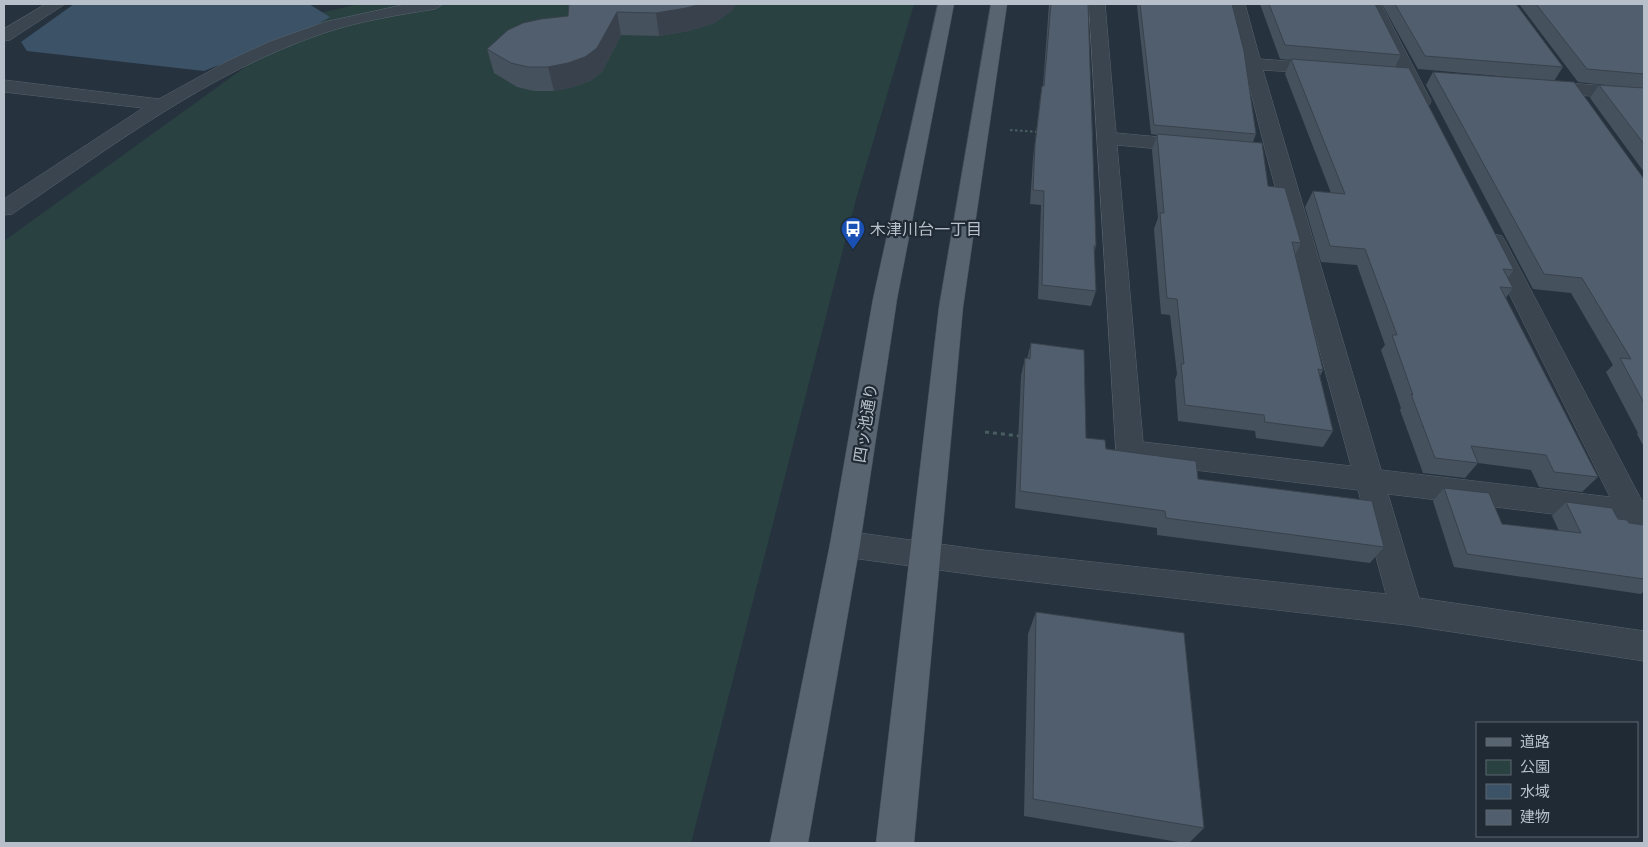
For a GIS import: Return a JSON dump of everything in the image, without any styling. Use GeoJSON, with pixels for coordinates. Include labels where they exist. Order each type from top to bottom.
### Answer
{"type":"FeatureCollection","features":[{"type":"Feature","properties":{"kind":"main road","name":"四ッ池通り"},"geometry":{"type":"LineString","coordinates":[[789,843],[845,544],[885,299],[946,4]]}},
{"type":"Feature","properties":{"kind":"main road"},"geometry":{"type":"LineString","coordinates":[[896,843],[951,307],[1000,4]]}},
{"type":"Feature","properties":{"kind":"street"},"geometry":{"type":"LineString","coordinates":[[4,36],[58,4]]}},
{"type":"Feature","properties":{"kind":"street"},"geometry":{"type":"LineString","coordinates":[[4,209],[162,105],[260,53],[317,30],[403,9],[435,4]]}},
{"type":"Feature","properties":{"kind":"street"},"geometry":{"type":"LineString","coordinates":[[1097,4],[1130,451],[1638,512]]}},
{"type":"Feature","properties":{"kind":"street"},"geometry":{"type":"LineString","coordinates":[[1237,4],[1254,64],[1266,152],[1398,573],[1407,611]]}},
{"type":"Feature","properties":{"kind":"street"},"geometry":{"type":"LineString","coordinates":[[1374,4],[1432,119]]}},
{"type":"Feature","properties":{"kind":"street"},"geometry":{"type":"LineString","coordinates":[[1254,64],[1342,70]]}},
{"type":"Feature","properties":{"kind":"street"},"geometry":{"type":"LineString","coordinates":[[1554,66],[1582,105]]}},
{"type":"Feature","properties":{"kind":"street"},"geometry":{"type":"LineString","coordinates":[[1523,85],[1644,95]]}},
{"type":"Feature","properties":{"kind":"street"},"geometry":{"type":"LineString","coordinates":[[4,86],[162,105]]}},
{"type":"Feature","properties":{"kind":"street"},"geometry":{"type":"LineString","coordinates":[[1107,138],[1206,147]]}},
{"type":"Feature","properties":{"kind":"street"},"geometry":{"type":"LineString","coordinates":[[1485,224],[1638,512]]}},
{"type":"Feature","properties":{"kind":"street"},"geometry":{"type":"LineString","coordinates":[[845,544],[1407,611],[1644,646]]}},
{"type":"Feature","properties":{"kind":"path"},"geometry":{"type":"LineString","coordinates":[[1006,130],[1042,133]]}},
{"type":"Feature","properties":{"kind":"path"},"geometry":{"type":"LineString","coordinates":[[985,432],[1023,437]]}},
{"type":"Feature","properties":{"kind":"green space"},"geometry":{"type":"Polygon","coordinates":[[[359,4],[914,4],[856,199],[691,843],[4,843],[4,241],[320,13],[359,4]]]}},
{"type":"Feature","properties":{"kind":"water"},"geometry":{"type":"Polygon","coordinates":[[[74,4],[309,4],[330,17],[310,29],[204,71],[27,51],[21,42],[74,4]]]}},
{"type":"Feature","properties":{"kind":"building"},"geometry":{"type":"Polygon","coordinates":[[[569,4],[701,4],[656,13],[617,12],[597,48],[585,57],[568,63],[548,67],[528,67],[511,63],[487,49],[508,30],[523,23],[568,16],[569,4]]]}},
{"type":"Feature","properties":{"kind":"building"},"geometry":{"type":"Polygon","coordinates":[[[1051,4],[1088,4],[1096,291],[1042,285],[1044,191],[1033,190],[1035,145],[1042,86],[1044,86],[1051,4]]]}},
{"type":"Feature","properties":{"kind":"building"},"geometry":{"type":"Polygon","coordinates":[[[1140,4],[1232,4],[1244,51],[1256,134],[1154,125],[1140,4]]]}},
{"type":"Feature","properties":{"kind":"building"},"geometry":{"type":"Polygon","coordinates":[[[1269,4],[1375,4],[1401,55],[1285,45],[1269,4]]]}},
{"type":"Feature","properties":{"kind":"building"},"geometry":{"type":"Polygon","coordinates":[[[1395,4],[1516,4],[1563,67],[1425,56],[1395,4]]]}},
{"type":"Feature","properties":{"kind":"building"},"geometry":{"type":"Polygon","coordinates":[[[1536,4],[1644,4],[1644,74],[1587,69],[1536,4]]]}},
{"type":"Feature","properties":{"kind":"building"},"geometry":{"type":"Polygon","coordinates":[[[1291,59],[1409,68],[1514,270],[1503,269],[1513,288],[1500,287],[1598,477],[1554,472],[1546,455],[1471,446],[1478,463],[1435,458],[1411,394],[1413,395],[1392,335],[1397,335],[1365,249],[1330,246],[1313,191],[1345,194],[1291,59]]]}},
{"type":"Feature","properties":{"kind":"building"},"geometry":{"type":"Polygon","coordinates":[[[1433,72],[1574,82],[1644,179],[1644,403],[1620,358],[1631,359],[1582,278],[1544,274],[1433,72]]]}},
{"type":"Feature","properties":{"kind":"building"},"geometry":{"type":"Polygon","coordinates":[[[1599,85],[1644,88],[1644,144],[1599,85]]]}},
{"type":"Feature","properties":{"kind":"building"},"geometry":{"type":"Polygon","coordinates":[[[1157,134],[1262,143],[1268,186],[1285,188],[1301,243],[1292,242],[1323,370],[1318,369],[1333,431],[1265,422],[1264,415],[1185,405],[1181,364],[1184,364],[1177,299],[1167,298],[1160,213],[1164,213],[1157,134]]]}},
{"type":"Feature","properties":{"kind":"building"},"geometry":{"type":"Polygon","coordinates":[[[1031,343],[1084,350],[1086,438],[1105,440],[1106,449],[1196,461],[1198,479],[1372,501],[1384,547],[1166,518],[1165,511],[1020,491],[1025,358],[1030,359],[1031,343]]]}},
{"type":"Feature","properties":{"kind":"building"},"geometry":{"type":"Polygon","coordinates":[[[1444,488],[1489,493],[1502,524],[1581,533],[1566,502],[1612,508],[1618,519],[1644,525],[1644,579],[1467,554],[1444,488]]]}},
{"type":"Feature","properties":{"kind":"building"},"geometry":{"type":"Polygon","coordinates":[[[1036,612],[1184,633],[1204,828],[1033,799],[1036,612]]]}},
{"type":"Feature","properties":{"kind":"place","name":"木津川台一丁目"},"geometry":{"type":"Point","coordinates":[853,250]}}]}
